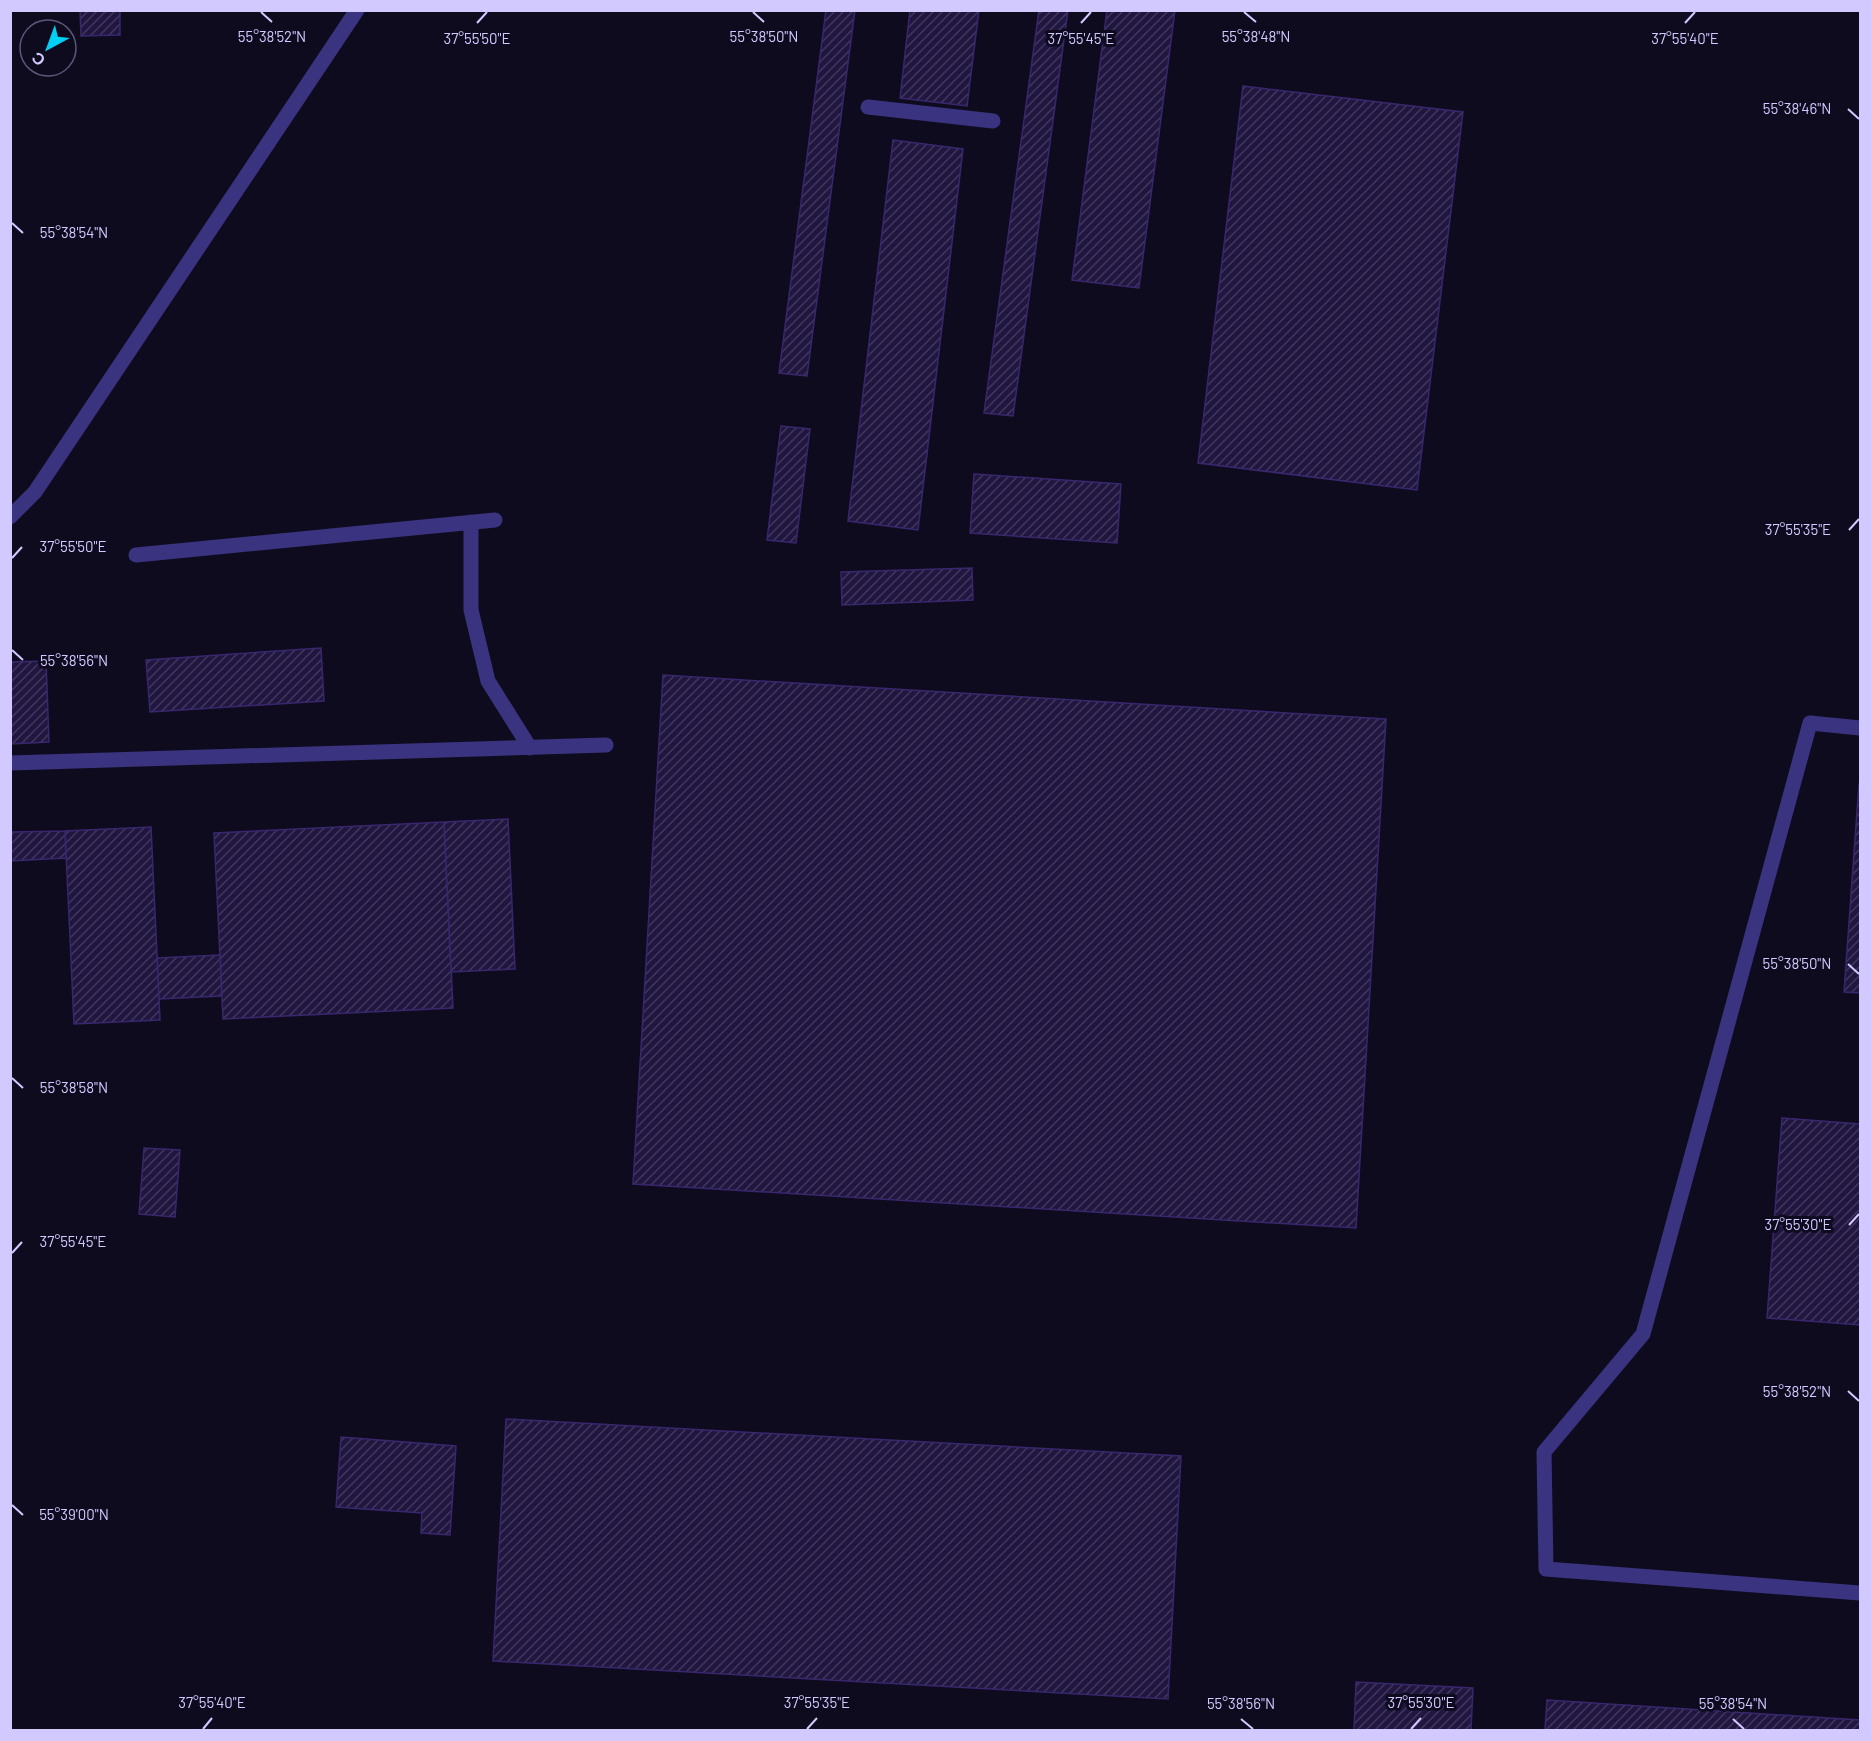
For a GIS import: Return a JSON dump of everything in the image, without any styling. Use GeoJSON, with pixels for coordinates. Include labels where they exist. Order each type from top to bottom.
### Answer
{"type":"FeatureCollection","features":[{"type":"Feature","properties":{"kind":"street"},"geometry":{"type":"LineString","coordinates":[[10,517],[35,492],[357,10]]}},
{"type":"Feature","properties":{"kind":"street"},"geometry":{"type":"LineString","coordinates":[[868,107],[993,121]]}},
{"type":"Feature","properties":{"kind":"street"},"geometry":{"type":"LineString","coordinates":[[136,555],[495,520]]}},
{"type":"Feature","properties":{"kind":"street"},"geometry":{"type":"LineString","coordinates":[[471,522],[471,610],[488,681],[530,748]]}},
{"type":"Feature","properties":{"kind":"street"},"geometry":{"type":"LineString","coordinates":[[1860,728],[1810,723],[1643,1334],[1544,1452],[1546,1569],[1860,1593]]}},
{"type":"Feature","properties":{"kind":"street"},"geometry":{"type":"LineString","coordinates":[[10,764],[606,746]]}},
{"type":"Feature","properties":{"kind":"building"},"geometry":{"type":"Polygon","coordinates":[[[80,10],[120,10],[120,35],[81,36],[80,10]]]}},
{"type":"Feature","properties":{"kind":"building"},"geometry":{"type":"Polygon","coordinates":[[[826,10],[855,10],[807,376],[779,373],[826,10]]]}},
{"type":"Feature","properties":{"kind":"building"},"geometry":{"type":"Polygon","coordinates":[[[910,10],[979,10],[967,106],[900,98],[910,10]]]}},
{"type":"Feature","properties":{"kind":"building"},"geometry":{"type":"Polygon","coordinates":[[[1039,10],[1068,10],[1013,416],[984,413],[1039,10]]]}},
{"type":"Feature","properties":{"kind":"building"},"geometry":{"type":"Polygon","coordinates":[[[1107,10],[1175,10],[1139,288],[1072,280],[1107,10]]]}},
{"type":"Feature","properties":{"kind":"building"},"geometry":{"type":"Polygon","coordinates":[[[1243,86],[1463,112],[1417,490],[1198,463],[1243,86]]]}},
{"type":"Feature","properties":{"kind":"building"},"geometry":{"type":"Polygon","coordinates":[[[893,140],[963,149],[918,530],[848,521],[893,140]]]}},
{"type":"Feature","properties":{"kind":"building"},"geometry":{"type":"Polygon","coordinates":[[[781,426],[810,429],[796,543],[767,540],[781,426]]]}},
{"type":"Feature","properties":{"kind":"building"},"geometry":{"type":"Polygon","coordinates":[[[974,474],[1121,484],[1117,543],[970,533],[974,474]]]}},
{"type":"Feature","properties":{"kind":"building"},"geometry":{"type":"Polygon","coordinates":[[[972,568],[973,600],[842,605],[841,572],[972,568]]]}},
{"type":"Feature","properties":{"kind":"building"},"geometry":{"type":"Polygon","coordinates":[[[321,648],[324,701],[150,712],[146,660],[321,648]]]}},
{"type":"Feature","properties":{"kind":"building"},"geometry":{"type":"Polygon","coordinates":[[[46,661],[49,742],[10,744],[10,662],[46,661]]]}},
{"type":"Feature","properties":{"kind":"building"},"geometry":{"type":"Polygon","coordinates":[[[663,675],[1386,719],[1356,1228],[633,1184],[663,675]]]}},
{"type":"Feature","properties":{"kind":"building"},"geometry":{"type":"Polygon","coordinates":[[[1860,784],[1860,993],[1844,992],[1860,784]]]}},
{"type":"Feature","properties":{"kind":"building"},"geometry":{"type":"Polygon","coordinates":[[[508,819],[515,969],[451,972],[444,822],[508,819]]]}},
{"type":"Feature","properties":{"kind":"building"},"geometry":{"type":"Polygon","coordinates":[[[444,822],[453,1008],[223,1019],[214,833],[444,822]]]}},
{"type":"Feature","properties":{"kind":"building"},"geometry":{"type":"Polygon","coordinates":[[[151,827],[160,1020],[74,1024],[65,831],[151,827]]]}},
{"type":"Feature","properties":{"kind":"building"},"geometry":{"type":"Polygon","coordinates":[[[65,831],[66,858],[10,861],[10,832],[65,831]]]}},
{"type":"Feature","properties":{"kind":"building"},"geometry":{"type":"Polygon","coordinates":[[[220,955],[222,996],[159,999],[157,958],[220,955]]]}},
{"type":"Feature","properties":{"kind":"building"},"geometry":{"type":"Polygon","coordinates":[[[1782,1118],[1860,1124],[1860,1325],[1767,1318],[1782,1118]]]}},
{"type":"Feature","properties":{"kind":"building"},"geometry":{"type":"Polygon","coordinates":[[[144,1148],[180,1150],[175,1217],[139,1214],[144,1148]]]}},
{"type":"Feature","properties":{"kind":"building"},"geometry":{"type":"Polygon","coordinates":[[[506,1419],[1181,1456],[1168,1699],[493,1661],[506,1419]]]}},
{"type":"Feature","properties":{"kind":"building"},"geometry":{"type":"Polygon","coordinates":[[[341,1437],[456,1446],[450,1535],[421,1533],[422,1513],[336,1507],[341,1437]]]}},
{"type":"Feature","properties":{"kind":"building"},"geometry":{"type":"Polygon","coordinates":[[[1356,1682],[1473,1688],[1471,1730],[1354,1730],[1356,1682]]]}},
{"type":"Feature","properties":{"kind":"building"},"geometry":{"type":"Polygon","coordinates":[[[1547,1700],[1860,1720],[1860,1730],[1545,1730],[1547,1700]]]}}]}
